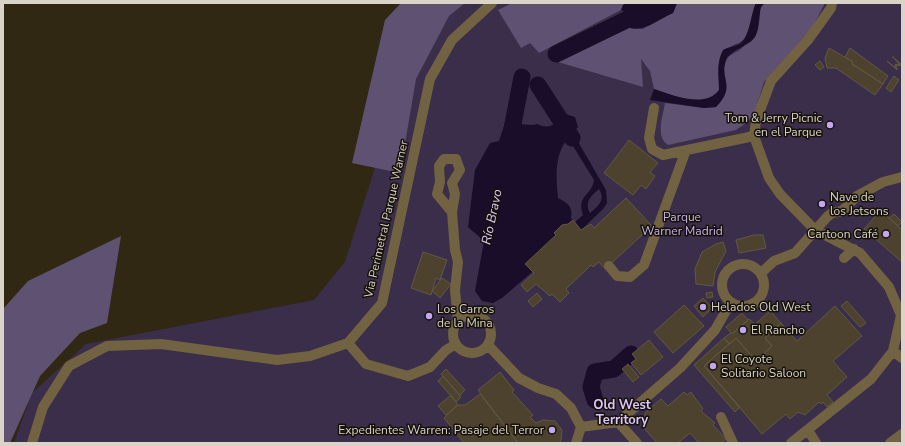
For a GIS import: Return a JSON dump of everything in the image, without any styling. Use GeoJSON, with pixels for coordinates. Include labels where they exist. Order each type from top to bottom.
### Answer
{"type":"FeatureCollection","features":[{"type":"Feature","properties":{"kind":"street","name":"Via Perimetral Parque Warner"},"geometry":{"type":"LineString","coordinates":[[348,343],[382,304],[430,79],[452,40],[492,3]]}},
{"type":"Feature","properties":{"kind":"street"},"geometry":{"type":"LineString","coordinates":[[791,443],[871,379],[893,351],[901,314],[889,287],[860,253],[815,230],[780,194],[769,178],[754,136],[756,121],[770,81],[808,40],[831,8],[832,3]]}},
{"type":"Feature","properties":{"kind":"street"},"geometry":{"type":"LineString","coordinates":[[654,108],[649,138],[652,149],[663,154],[754,136]]}},
{"type":"Feature","properties":{"kind":"street"},"geometry":{"type":"LineString","coordinates":[[609,266],[618,276],[630,277],[644,265],[686,150]]}},
{"type":"Feature","properties":{"kind":"street"},"geometry":{"type":"LineString","coordinates":[[452,212],[460,170],[456,159],[444,159],[439,166],[440,182],[437,194],[452,212],[456,222],[462,266],[455,290],[458,321],[453,332],[456,344],[465,352],[478,353],[488,345],[490,340],[490,327],[481,318],[469,316],[458,321]]}},
{"type":"Feature","properties":{"kind":"street"},"geometry":{"type":"LineString","coordinates":[[761,273],[774,261],[795,253],[832,213],[842,211],[857,196],[883,182],[902,177]]}},
{"type":"Feature","properties":{"kind":"street"},"geometry":{"type":"LineString","coordinates":[[440,182],[457,183]]}},
{"type":"Feature","properties":{"kind":"street"},"geometry":{"type":"LineString","coordinates":[[844,258],[854,250]]}},
{"type":"Feature","properties":{"kind":"street"},"geometry":{"type":"LineString","coordinates":[[744,263],[757,268],[761,273],[765,287],[758,300],[745,306],[731,302],[723,292],[722,285],[723,278],[731,267],[744,263]]}},
{"type":"Feature","properties":{"kind":"street"},"geometry":{"type":"LineString","coordinates":[[580,426],[618,422],[680,368],[715,330],[731,302]]}},
{"type":"Feature","properties":{"kind":"street"},"geometry":{"type":"LineString","coordinates":[[32,443],[43,407],[69,366],[107,346],[161,344],[277,360],[310,356],[348,343],[366,364],[408,376],[421,372],[430,367],[446,350],[456,344]]}},
{"type":"Feature","properties":{"kind":"street"},"geometry":{"type":"LineString","coordinates":[[488,345],[519,378],[538,388],[556,394],[571,408],[580,426],[576,443]]}},
{"type":"Feature","properties":{"kind":"street"},"geometry":{"type":"LineString","coordinates":[[893,351],[902,358]]}},
{"type":"Feature","properties":{"kind":"street"},"geometry":{"type":"LineString","coordinates":[[721,417],[733,443]]}},
{"type":"Feature","properties":{"kind":"street"},"geometry":{"type":"LineString","coordinates":[[618,422],[637,443]]}},
{"type":"Feature","properties":{"kind":"street"},"geometry":{"type":"LineString","coordinates":[[808,430],[816,443]]}},
{"type":"Feature","properties":{"kind":"street"},"geometry":{"type":"LineString","coordinates":[[890,443],[902,434]]}},
{"type":"Feature","properties":{"kind":"green space","name":"Parque Warner Madrid"},"geometry":{"type":"Polygon","coordinates":[[[444,3],[902,3],[902,443],[14,443],[32,393],[86,344],[314,300],[345,262],[409,60],[444,3]]]}},
{"type":"Feature","properties":{"kind":"shaded area"},"geometry":{"type":"Polygon","coordinates":[[[401,3],[465,3],[449,16],[416,79],[400,173],[352,163],[385,20],[401,3]]]}},
{"type":"Feature","properties":{"kind":"shaded area"},"geometry":{"type":"Polygon","coordinates":[[[512,3],[627,3],[623,5],[621,10],[539,53],[530,43],[521,48],[498,10],[512,3]]]}},
{"type":"Feature","properties":{"kind":"shaded area"},"geometry":{"type":"Polygon","coordinates":[[[677,3],[756,3],[745,38],[726,50],[722,55],[718,71],[719,90],[713,96],[706,99],[688,99],[654,89],[650,71],[641,59],[643,87],[551,60],[627,22],[630,28],[643,29],[658,19],[673,13],[677,3]]]}},
{"type":"Feature","properties":{"kind":"shaded area"},"geometry":{"type":"Polygon","coordinates":[[[765,3],[825,3],[811,30],[764,82],[754,115],[746,123],[736,130],[668,145],[664,141],[661,131],[665,103],[704,108],[716,107],[727,58],[741,49],[746,43],[759,11],[765,3]]]}},
{"type":"Feature","properties":{"kind":"shaded area"},"geometry":{"type":"Polygon","coordinates":[[[121,236],[107,323],[80,333],[40,376],[10,443],[3,443],[3,309],[28,281],[121,236]]]}},
{"type":"Feature","properties":{"kind":"water"},"geometry":{"type":"Polygon","coordinates":[[[627,3],[677,3],[673,13],[647,27],[636,29],[630,28],[627,22],[636,18],[621,10],[623,5],[627,3]]]}},
{"type":"Feature","properties":{"kind":"water"},"geometry":{"type":"Polygon","coordinates":[[[756,3],[765,3],[761,6],[757,33],[752,40],[728,56],[724,67],[727,88],[716,107],[704,108],[650,100],[654,89],[688,99],[697,100],[713,96],[719,90],[719,60],[723,50],[741,43],[744,39],[756,3]]]}},
{"type":"Feature","properties":{"kind":"water"},"geometry":{"type":"Polygon","coordinates":[[[565,114],[575,117],[578,127],[573,133],[606,190],[607,203],[603,209],[581,230],[502,298],[493,303],[482,301],[475,291],[484,241],[468,227],[475,170],[490,143],[499,141],[505,123],[538,124],[546,127],[556,123],[565,114]],[[568,138],[563,145],[558,159],[557,190],[558,198],[569,206],[571,218],[575,222],[583,215],[581,203],[593,185],[594,180],[568,138]],[[599,189],[588,202],[588,209],[590,213],[601,200],[602,196],[599,189]]]}},
{"type":"Feature","properties":{"kind":"building"},"geometry":{"type":"Polygon","coordinates":[[[829,48],[853,62],[852,64],[883,84],[875,95],[836,68],[827,68],[825,58],[829,48]]]}},
{"type":"Feature","properties":{"kind":"building"},"geometry":{"type":"Polygon","coordinates":[[[850,48],[888,76],[883,84],[852,64],[853,62],[845,57],[850,48]]]}},
{"type":"Feature","properties":{"kind":"building"},"geometry":{"type":"Polygon","coordinates":[[[892,56],[902,65],[896,66],[897,70],[887,61],[896,68],[895,64],[900,65],[892,56]]]}},
{"type":"Feature","properties":{"kind":"building"},"geometry":{"type":"Polygon","coordinates":[[[820,61],[824,67],[820,70],[815,65],[820,61]]]}},
{"type":"Feature","properties":{"kind":"building"},"geometry":{"type":"Polygon","coordinates":[[[894,76],[899,80],[891,92],[886,88],[894,76]]]}},
{"type":"Feature","properties":{"kind":"building"},"geometry":{"type":"Polygon","coordinates":[[[629,140],[658,163],[650,172],[655,176],[646,189],[641,185],[633,195],[604,173],[629,140]]]}},
{"type":"Feature","properties":{"kind":"building"},"geometry":{"type":"Polygon","coordinates":[[[626,198],[652,226],[605,269],[599,262],[593,267],[591,265],[566,289],[569,293],[560,302],[552,294],[550,296],[536,284],[527,292],[521,285],[534,273],[525,264],[556,235],[554,233],[562,225],[568,224],[573,220],[581,230],[591,224],[594,228],[626,198]]]}},
{"type":"Feature","properties":{"kind":"building","name":"Cartoon Café"},"geometry":{"type":"Polygon","coordinates":[[[881,210],[902,230],[902,262],[864,229],[881,210]]]}},
{"type":"Feature","properties":{"kind":"building"},"geometry":{"type":"Polygon","coordinates":[[[894,214],[902,222],[898,226],[889,218],[894,214]]]}},
{"type":"Feature","properties":{"kind":"building"},"geometry":{"type":"Polygon","coordinates":[[[754,235],[763,235],[766,248],[739,253],[736,240],[754,235]]]}},
{"type":"Feature","properties":{"kind":"building"},"geometry":{"type":"Polygon","coordinates":[[[723,242],[726,251],[715,272],[713,286],[696,284],[695,269],[702,252],[716,244],[723,242]]]}},
{"type":"Feature","properties":{"kind":"building"},"geometry":{"type":"Polygon","coordinates":[[[423,252],[447,260],[440,280],[436,278],[431,295],[411,288],[423,252]]]}},
{"type":"Feature","properties":{"kind":"building"},"geometry":{"type":"Polygon","coordinates":[[[442,278],[451,284],[440,298],[432,291],[442,278]]]}},
{"type":"Feature","properties":{"kind":"building"},"geometry":{"type":"Polygon","coordinates":[[[712,292],[713,297],[707,298],[706,293],[712,292]]]}},
{"type":"Feature","properties":{"kind":"building"},"geometry":{"type":"Polygon","coordinates":[[[537,293],[542,299],[533,307],[528,301],[537,293]]]}},
{"type":"Feature","properties":{"kind":"building","name":"Helados Old West"},"geometry":{"type":"Polygon","coordinates":[[[703,298],[712,308],[703,317],[694,306],[703,298]]]}},
{"type":"Feature","properties":{"kind":"building"},"geometry":{"type":"Polygon","coordinates":[[[847,301],[866,323],[860,327],[841,306],[847,301]]]}},
{"type":"Feature","properties":{"kind":"building"},"geometry":{"type":"Polygon","coordinates":[[[684,305],[704,326],[673,353],[654,332],[684,305]]]}},
{"type":"Feature","properties":{"kind":"building"},"geometry":{"type":"Polygon","coordinates":[[[835,306],[862,336],[833,361],[847,377],[827,395],[833,402],[827,407],[823,402],[821,404],[819,402],[805,415],[798,412],[790,419],[786,414],[762,434],[704,366],[736,338],[756,361],[772,346],[765,338],[781,323],[797,341],[835,306]]]}},
{"type":"Feature","properties":{"kind":"building"},"geometry":{"type":"Polygon","coordinates":[[[770,311],[781,323],[765,338],[772,346],[756,361],[736,338],[730,344],[724,338],[731,333],[732,334],[749,319],[755,324],[770,311]]]}},
{"type":"Feature","properties":{"kind":"building"},"geometry":{"type":"Polygon","coordinates":[[[742,313],[748,320],[732,334],[726,327],[742,313]]]}},
{"type":"Feature","properties":{"kind":"building"},"geometry":{"type":"Polygon","coordinates":[[[724,338],[729,344],[704,366],[740,407],[735,412],[694,365],[724,338]]]}},
{"type":"Feature","properties":{"kind":"building"},"geometry":{"type":"Polygon","coordinates":[[[649,340],[663,357],[641,375],[631,363],[636,359],[632,354],[649,340]]]}},
{"type":"Feature","properties":{"kind":"building"},"geometry":{"type":"Polygon","coordinates":[[[628,364],[639,377],[633,382],[622,369],[628,364]]]}},
{"type":"Feature","properties":{"kind":"building"},"geometry":{"type":"Polygon","coordinates":[[[446,369],[465,390],[460,395],[441,374],[446,369]]]}},
{"type":"Feature","properties":{"kind":"building"},"geometry":{"type":"Polygon","coordinates":[[[500,372],[514,390],[512,392],[533,415],[530,417],[536,423],[543,420],[555,421],[562,430],[561,441],[559,443],[518,443],[478,390],[500,372]]]}},
{"type":"Feature","properties":{"kind":"building"},"geometry":{"type":"Polygon","coordinates":[[[443,376],[461,397],[456,402],[438,381],[443,376]]]}},
{"type":"Feature","properties":{"kind":"building"},"geometry":{"type":"Polygon","coordinates":[[[684,392],[687,395],[691,392],[703,409],[701,411],[715,423],[713,425],[726,439],[721,443],[699,443],[690,433],[678,443],[657,443],[644,428],[645,413],[661,399],[668,406],[684,392]]]}},
{"type":"Feature","properties":{"kind":"building"},"geometry":{"type":"Polygon","coordinates":[[[480,394],[518,443],[464,443],[444,418],[458,405],[465,405],[480,394]]]}},
{"type":"Feature","properties":{"kind":"building"},"geometry":{"type":"Polygon","coordinates":[[[451,395],[458,405],[446,415],[438,406],[451,395]]]}},
{"type":"Feature","properties":{"kind":"waterway","name":"Río Bravo"},"geometry":{"type":"LineString","coordinates":[[556,54],[661,3]]}},
{"type":"Feature","properties":{"kind":"waterway","name":"Río Bravo"},"geometry":{"type":"LineString","coordinates":[[509,145],[522,77]]}},
{"type":"Feature","properties":{"kind":"waterway","name":"Río Bravo"},"geometry":{"type":"LineString","coordinates":[[538,85],[572,138]]}},
{"type":"Feature","properties":{"kind":"waterway"},"geometry":{"type":"LineString","coordinates":[[595,400],[591,387],[595,372],[614,369],[631,354]]}},
{"type":"Feature","properties":{"kind":"place","name":"Tom & Jerry Picnic en el Parque"},"geometry":{"type":"Point","coordinates":[830,125]}},
{"type":"Feature","properties":{"kind":"place","name":"Nave de los Jetsons"},"geometry":{"type":"Point","coordinates":[822,204]}},
{"type":"Feature","properties":{"kind":"place","name":"Cartoon Café"},"geometry":{"type":"Point","coordinates":[886,234]}},
{"type":"Feature","properties":{"kind":"place","name":"Helados Old West"},"geometry":{"type":"Point","coordinates":[703,307]}},
{"type":"Feature","properties":{"kind":"place","name":"Los Carros de la Mina"},"geometry":{"type":"Point","coordinates":[429,316]}},
{"type":"Feature","properties":{"kind":"place","name":"El Rancho"},"geometry":{"type":"Point","coordinates":[743,330]}},
{"type":"Feature","properties":{"kind":"place","name":"El Coyote Solitario Saloon"},"geometry":{"type":"Point","coordinates":[713,366]}},
{"type":"Feature","properties":{"kind":"place","name":"Expedientes Warren: Pasaje del Terror"},"geometry":{"type":"Point","coordinates":[552,430]}},
{"type":"Feature","properties":{"kind":"district","name":"Old West Territory"},"geometry":{"type":"Point","coordinates":[622,412]}}]}
